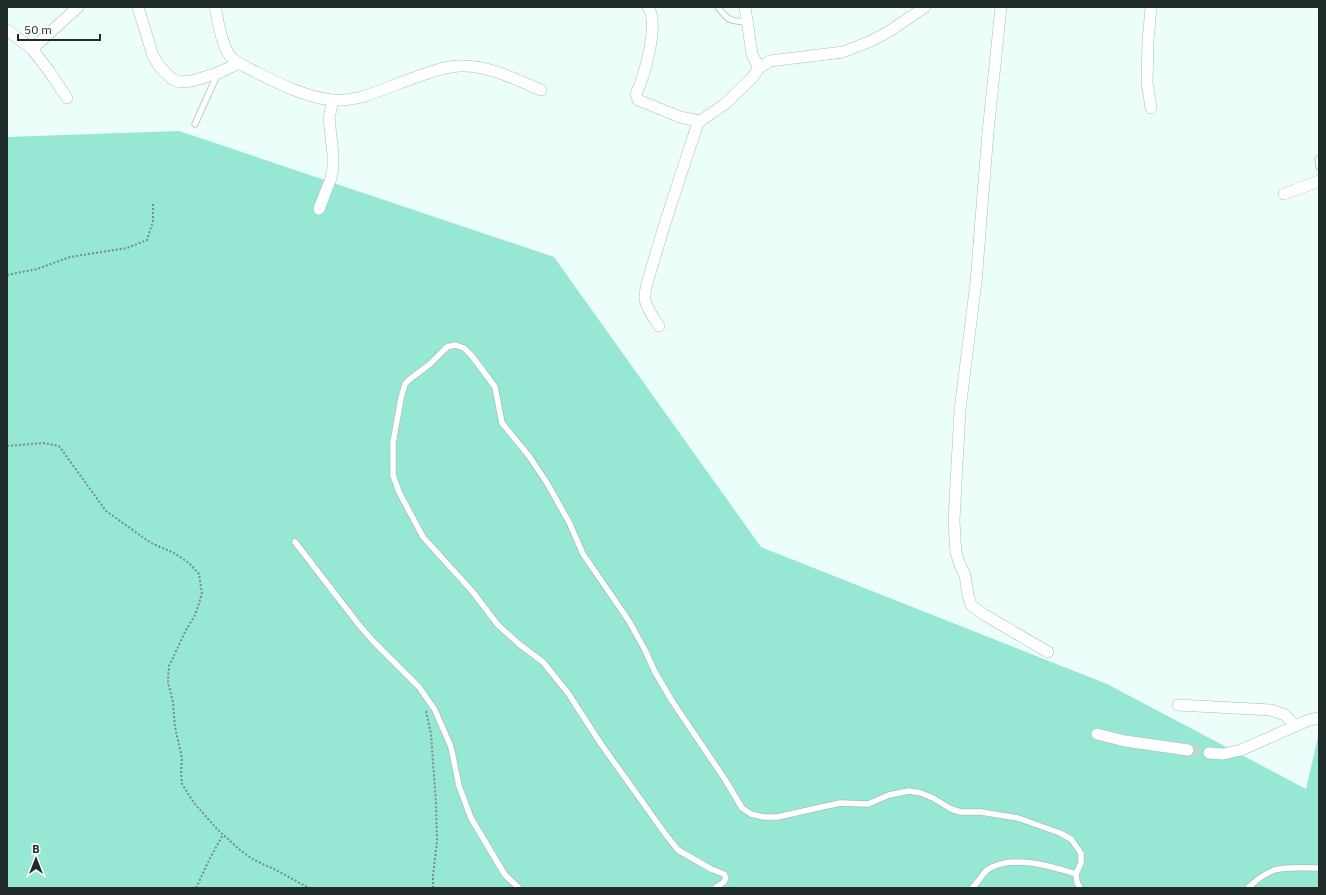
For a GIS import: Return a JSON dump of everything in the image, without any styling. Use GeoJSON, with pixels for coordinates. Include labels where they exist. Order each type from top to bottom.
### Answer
{"type":"FeatureCollection","features":[{"type":"Feature","properties":{"kind":"street"},"geometry":{"type":"LineString","coordinates":[[32,49],[78,7]]}},
{"type":"Feature","properties":{"kind":"street"},"geometry":{"type":"LineString","coordinates":[[138,7],[153,56],[160,67],[172,79],[180,82],[192,81],[218,73],[239,63]]}},
{"type":"Feature","properties":{"kind":"street"},"geometry":{"type":"LineString","coordinates":[[215,7],[227,51],[232,58],[289,88],[333,100],[362,97],[441,69],[462,66],[479,67],[541,90]]}},
{"type":"Feature","properties":{"kind":"street"},"geometry":{"type":"LineString","coordinates":[[648,7],[650,10],[652,24],[651,42],[646,70],[636,97],[638,100],[680,117],[700,121]]}},
{"type":"Feature","properties":{"kind":"street"},"geometry":{"type":"LineString","coordinates":[[745,7],[752,54],[759,68]]}},
{"type":"Feature","properties":{"kind":"street"},"geometry":{"type":"LineString","coordinates":[[659,326],[647,305],[645,299],[646,291],[679,181],[700,121],[724,104],[752,78],[759,68],[770,61],[843,52],[871,41],[888,32],[925,7]]}},
{"type":"Feature","properties":{"kind":"street"},"geometry":{"type":"LineString","coordinates":[[1001,7],[988,132],[976,282],[960,410],[954,540],[956,552],[965,575],[971,605],[983,614],[1048,652]]}},
{"type":"Feature","properties":{"kind":"street"},"geometry":{"type":"LineString","coordinates":[[1151,7],[1147,82],[1151,108]]}},
{"type":"Feature","properties":{"kind":"street"},"geometry":{"type":"LineString","coordinates":[[7,30],[32,49],[67,98]]}},
{"type":"Feature","properties":{"kind":"street"},"geometry":{"type":"LineString","coordinates":[[319,209],[332,172],[333,155],[329,118],[333,100]]}},
{"type":"Feature","properties":{"kind":"street"},"geometry":{"type":"LineString","coordinates":[[1284,194],[1319,180]]}},
{"type":"Feature","properties":{"kind":"street"},"geometry":{"type":"LineString","coordinates":[[1178,705],[1271,710],[1285,715],[1295,726]]}},
{"type":"Feature","properties":{"kind":"street"},"geometry":{"type":"LineString","coordinates":[[1209,753],[1224,754],[1241,750],[1309,720],[1319,718]]}},
{"type":"Feature","properties":{"kind":"street"},"geometry":{"type":"LineString","coordinates":[[1096,734],[1125,741],[1188,750]]}},
{"type":"Feature","properties":{"kind":"lane"},"geometry":{"type":"LineString","coordinates":[[718,7],[732,22],[747,22]]}},
{"type":"Feature","properties":{"kind":"lane"},"geometry":{"type":"LineString","coordinates":[[195,124],[218,73]]}},
{"type":"Feature","properties":{"kind":"lane"},"geometry":{"type":"LineString","coordinates":[[1318,159],[1319,167]]}},
{"type":"Feature","properties":{"kind":"lane"},"geometry":{"type":"LineString","coordinates":[[716,888],[724,882],[726,878],[724,874],[711,869],[678,850],[666,836],[601,744],[568,693],[543,662],[498,625],[472,591],[423,537],[399,492],[393,475],[393,443],[405,384],[448,347],[455,345],[464,348],[495,387],[502,423],[530,456],[547,483],[569,522],[583,554],[629,621],[655,672],[672,701],[726,781],[742,808],[751,814],[764,817],[777,817],[840,804],[868,804],[889,795],[909,791],[922,793],[951,809],[961,812],[981,812],[1018,818],[1060,833],[1072,839],[1081,853],[1081,863],[1076,874],[1077,882],[1080,888]]}},
{"type":"Feature","properties":{"kind":"lane"},"geometry":{"type":"LineString","coordinates":[[295,542],[359,625],[377,646],[419,687],[435,710],[450,747],[459,786],[470,818],[505,875],[519,888]]}},
{"type":"Feature","properties":{"kind":"lane"},"geometry":{"type":"LineString","coordinates":[[972,888],[985,872],[1003,863],[1013,862],[1031,864],[1076,874]]}},
{"type":"Feature","properties":{"kind":"lane"},"geometry":{"type":"LineString","coordinates":[[1248,888],[1255,880],[1269,871],[1282,867],[1319,868]]}},
{"type":"Feature","properties":{"kind":"path"},"geometry":{"type":"LineString","coordinates":[[7,275],[37,269],[70,257],[127,248],[147,240],[153,221],[153,204]]}},
{"type":"Feature","properties":{"kind":"path"},"geometry":{"type":"LineString","coordinates":[[7,446],[43,443],[59,446],[106,511],[150,543],[174,553],[189,562],[199,574],[202,594],[196,615],[169,666],[168,682],[173,702],[175,727],[182,758],[180,771],[182,784],[194,804],[223,835],[254,860],[309,888]]}},
{"type":"Feature","properties":{"kind":"path"},"geometry":{"type":"LineString","coordinates":[[425,709],[431,734],[435,796],[437,842],[433,888]]}},
{"type":"Feature","properties":{"kind":"path"},"geometry":{"type":"LineString","coordinates":[[196,888],[223,835]]}},
{"type":"Feature","properties":{"kind":"green space"},"geometry":{"type":"Polygon","coordinates":[[[179,131],[554,257],[761,547],[1107,684],[1306,789],[1319,733],[1319,888],[7,888],[7,137],[179,131]]]}},
{"type":"Feature","properties":{"kind":"tunnel"},"geometry":{"type":"LineString","coordinates":[[1188,750],[1209,753]]}}]}
